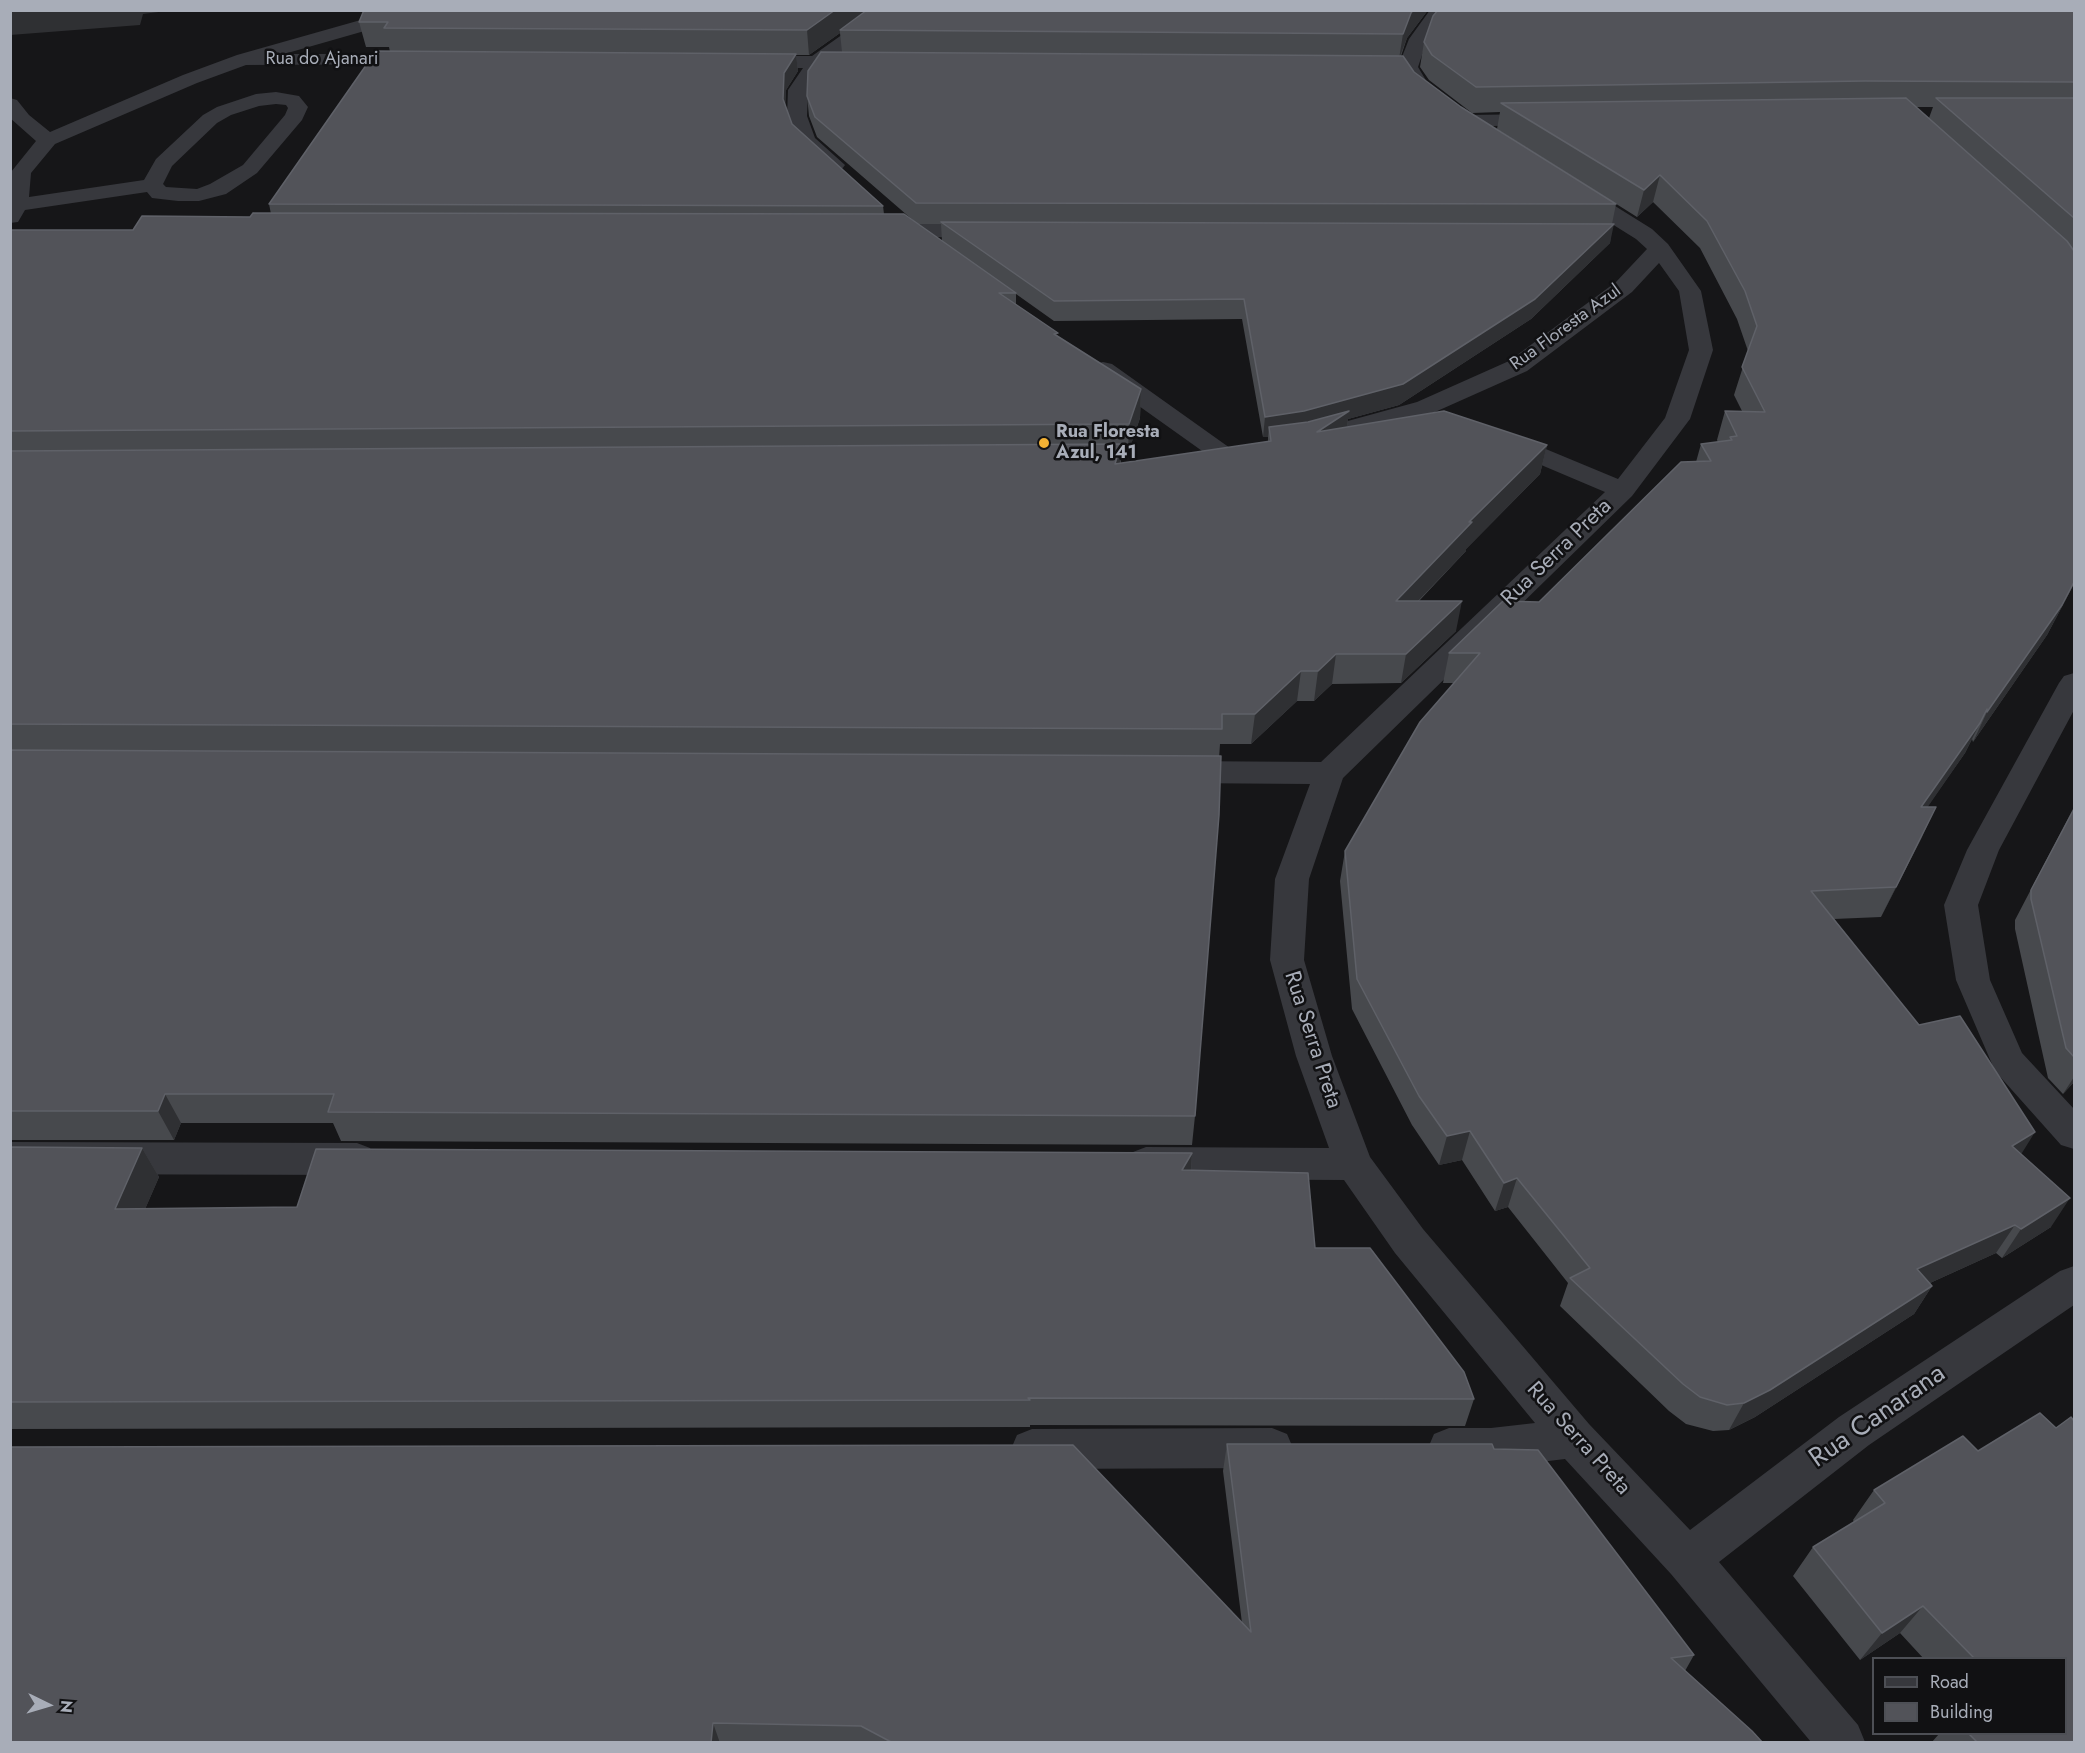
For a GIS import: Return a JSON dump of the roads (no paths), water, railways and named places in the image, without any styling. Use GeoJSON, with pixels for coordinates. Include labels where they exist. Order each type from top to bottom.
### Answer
{"type":"FeatureCollection","features":[{"type":"Feature","properties":{"kind":"street"},"geometry":{"type":"LineString","coordinates":[[152,185],[160,193],[178,195],[199,195],[218,189],[250,169],[295,116],[298,106],[292,100],[276,98],[256,100],[224,111],[210,119],[163,163],[152,185],[15,221],[16,172],[48,140],[312,30],[418,10]]}},
{"type":"Feature","properties":{"kind":"street"},"geometry":{"type":"LineString","coordinates":[[849,177],[806,141],[797,116],[798,90],[816,62],[890,10]]}},
{"type":"Feature","properties":{"kind":"street"},"geometry":{"type":"LineString","coordinates":[[1408,67],[1418,39],[1436,15],[1443,10]]}},
{"type":"Feature","properties":{"kind":"street","name":"Rua do Ajanari"},"geometry":{"type":"LineString","coordinates":[[244,59],[434,60]]}},
{"type":"Feature","properties":{"kind":"street"},"geometry":{"type":"LineString","coordinates":[[732,62],[875,62]]}},
{"type":"Feature","properties":{"kind":"street"},"geometry":{"type":"LineString","coordinates":[[1384,66],[1408,67]]}},
{"type":"Feature","properties":{"kind":"street"},"geometry":{"type":"LineString","coordinates":[[1408,67],[1420,86],[1466,121],[1500,143]]}},
{"type":"Feature","properties":{"kind":"street"},"geometry":{"type":"LineString","coordinates":[[10,104],[22,119],[48,140]]}},
{"type":"Feature","properties":{"kind":"street"},"geometry":{"type":"LineString","coordinates":[[1466,121],[1560,119]]}},
{"type":"Feature","properties":{"kind":"street"},"geometry":{"type":"LineString","coordinates":[[1557,179],[1652,241]]}},
{"type":"Feature","properties":{"kind":"street"},"geometry":{"type":"LineString","coordinates":[[883,208],[909,231],[939,252]]}},
{"type":"Feature","properties":{"kind":"street"},"geometry":{"type":"LineString","coordinates":[[861,231],[1004,231]]}},
{"type":"Feature","properties":{"kind":"street"},"geometry":{"type":"LineString","coordinates":[[1602,234],[1652,241]]}},
{"type":"Feature","properties":{"kind":"street","name":"Rua Floresta Azul"},"geometry":{"type":"LineString","coordinates":[[1304,441],[1426,407],[1518,366],[1624,287],[1652,241]]}},
{"type":"Feature","properties":{"kind":"street","name":"Rua Serra Preta"},"geometry":{"type":"LineString","coordinates":[[1652,241],[1690,291],[1701,350],[1677,419],[1623,490],[1329,773],[1292,879],[1287,960],[1314,1056],[1354,1164],[1409,1241],[1574,1438],[1687,1558],[1841,1743]]}},
{"type":"Feature","properties":{"kind":"street"},"geometry":{"type":"LineString","coordinates":[[1085,356],[1233,451],[1186,456]]}},
{"type":"Feature","properties":{"kind":"street"},"geometry":{"type":"LineString","coordinates":[[1426,407],[1623,490]]}},
{"type":"Feature","properties":{"kind":"street"},"geometry":{"type":"LineString","coordinates":[[2074,683],[1983,850],[1961,905],[1973,980],[2008,1061],[2074,1134]]}},
{"type":"Feature","properties":{"kind":"street"},"geometry":{"type":"LineString","coordinates":[[1149,772],[1329,773]]}},
{"type":"Feature","properties":{"kind":"street"},"geometry":{"type":"LineString","coordinates":[[10,1158],[394,1159]]}},
{"type":"Feature","properties":{"kind":"street"},"geometry":{"type":"LineString","coordinates":[[1114,1162],[1354,1164]]}},
{"type":"Feature","properties":{"kind":"street","name":"Rua Canarana"},"geometry":{"type":"LineString","coordinates":[[1687,1558],[1854,1431],[2074,1283]]}},
{"type":"Feature","properties":{"kind":"street"},"geometry":{"type":"LineString","coordinates":[[1408,1448],[1491,1448],[1574,1438]]}},
{"type":"Feature","properties":{"kind":"street"},"geometry":{"type":"LineString","coordinates":[[990,1449],[1313,1448]]}},
{"type":"Feature","properties":{"kind":"place","name":"Rua Floresta Azul, 141"},"geometry":{"type":"Point","coordinates":[1044,443]}}]}
